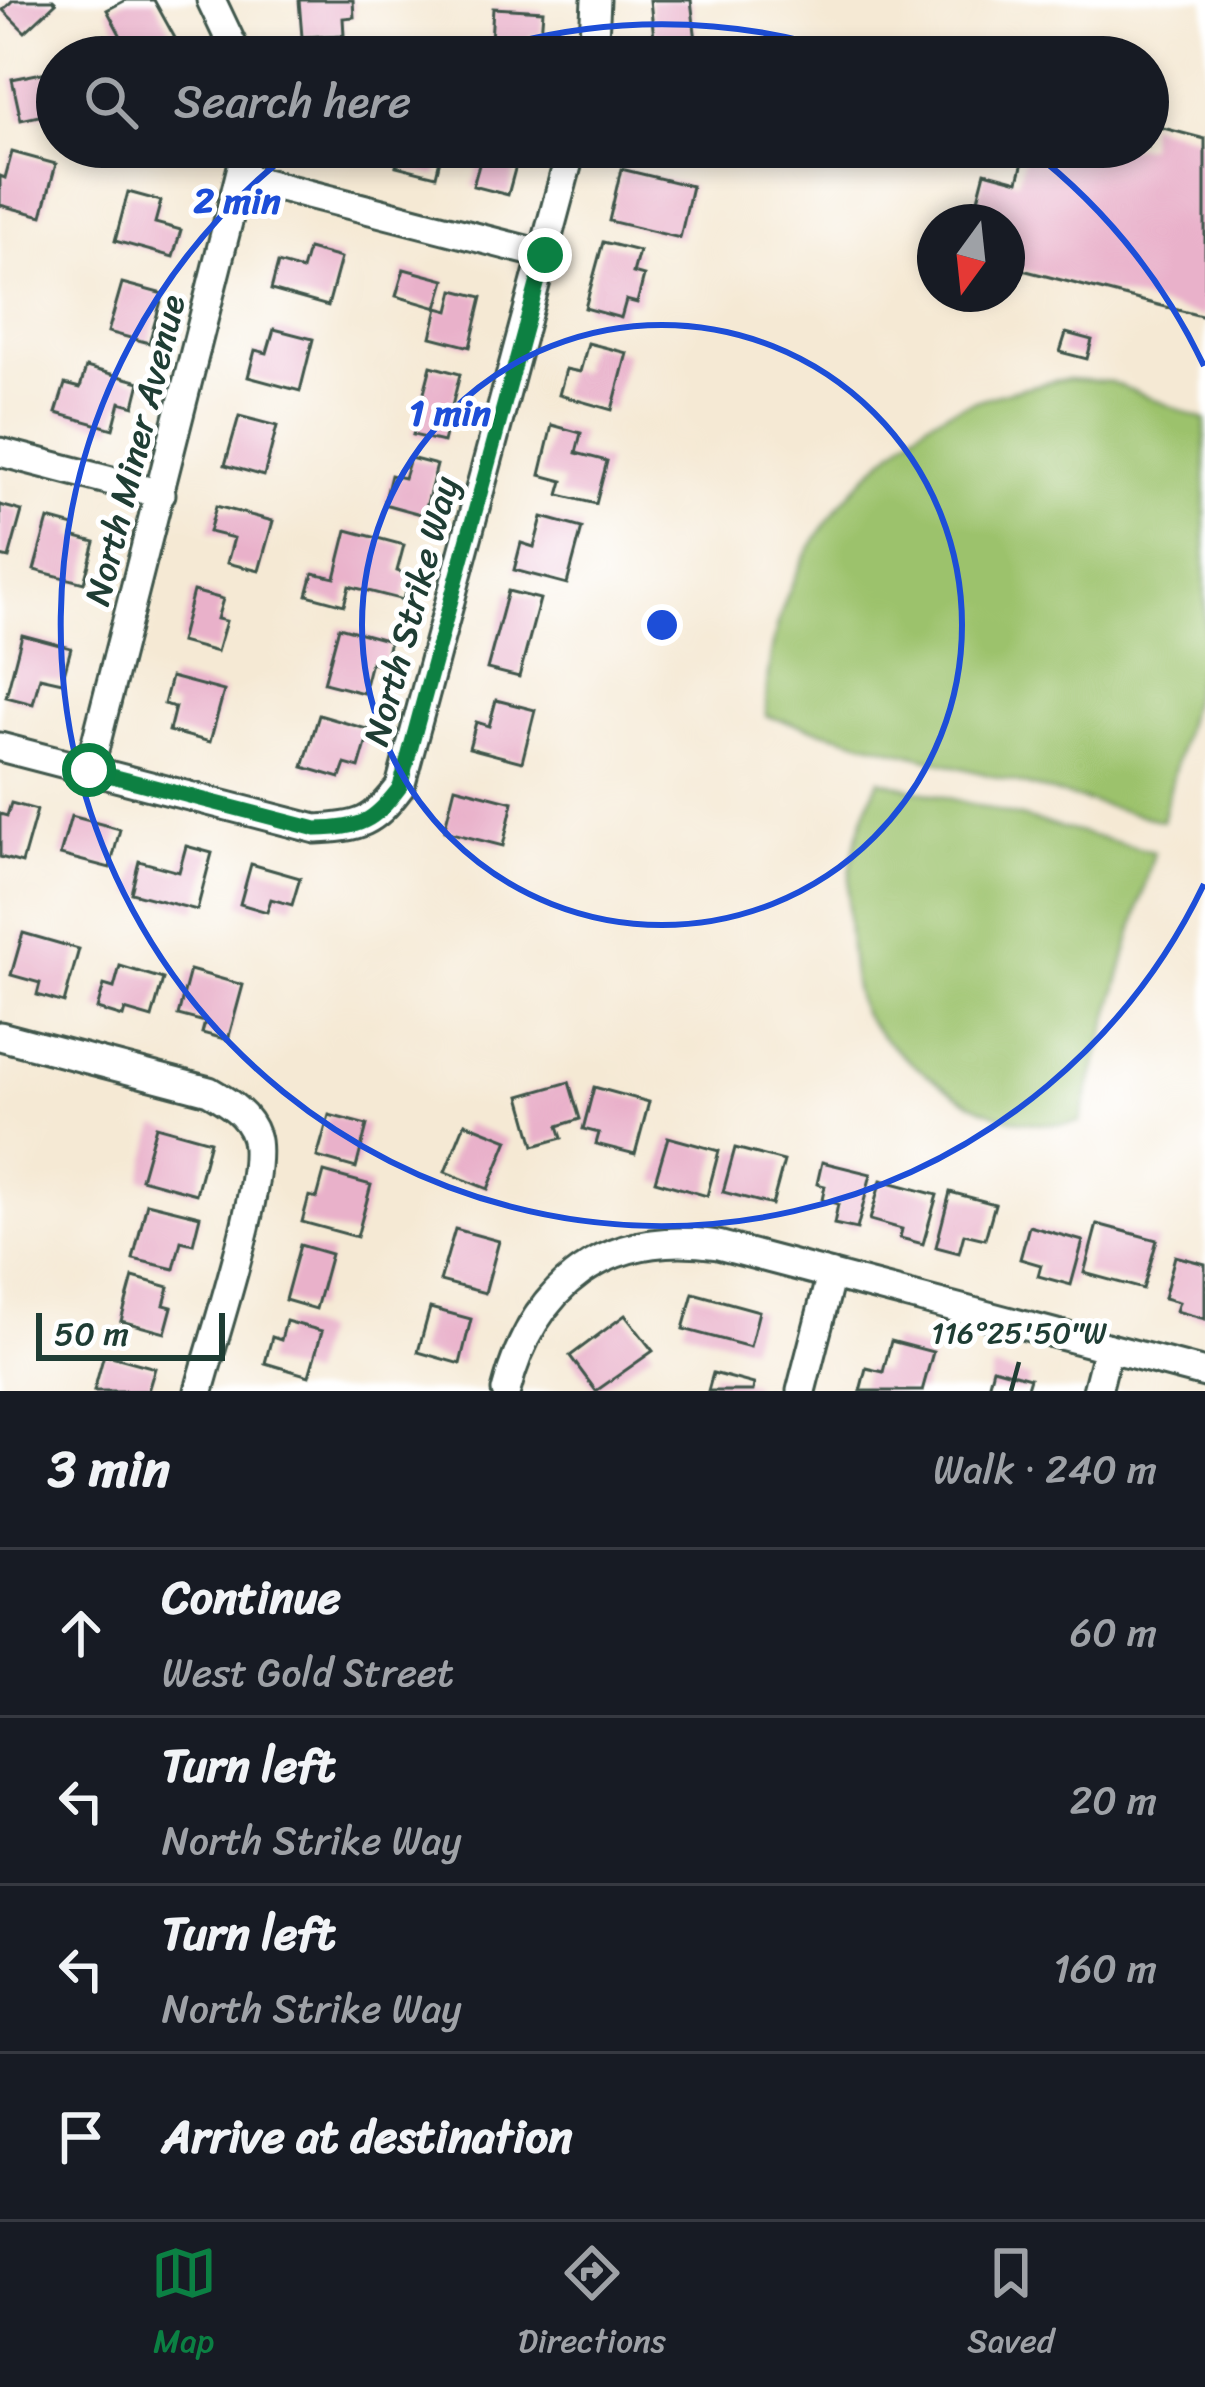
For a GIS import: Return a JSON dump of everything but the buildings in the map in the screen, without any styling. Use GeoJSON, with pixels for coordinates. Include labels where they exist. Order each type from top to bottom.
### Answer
{"type":"FeatureCollection","features":[{"type":"Feature","properties":{"kind":"street"},"geometry":{"type":"LineString","coordinates":[[211,0],[228,36]]}},
{"type":"Feature","properties":{"kind":"street"},"geometry":{"type":"LineString","coordinates":[[594,36],[596,0]]}},
{"type":"Feature","properties":{"kind":"street","name":"North Miner Avenue"},"geometry":{"type":"LineString","coordinates":[[89,770],[244,168]]}},
{"type":"Feature","properties":{"kind":"street","name":"North Strike Way"},"geometry":{"type":"LineString","coordinates":[[89,770],[316,829],[352,828],[380,813],[400,787],[567,168]]}},
{"type":"Feature","properties":{"kind":"street"},"geometry":{"type":"LineString","coordinates":[[242,177],[545,255]]}},
{"type":"Feature","properties":{"kind":"street"},"geometry":{"type":"LineString","coordinates":[[0,452],[160,494]]}},
{"type":"Feature","properties":{"kind":"street"},"geometry":{"type":"LineString","coordinates":[[0,746],[89,770]]}},
{"type":"Feature","properties":{"kind":"street"},"geometry":{"type":"LineString","coordinates":[[0,1036],[209,1091],[235,1106],[255,1136],[258,1175],[199,1391]]}},
{"type":"Feature","properties":{"kind":"street"},"geometry":{"type":"LineString","coordinates":[[506,1391],[531,1322],[567,1280],[636,1245],[685,1240],[1205,1373]]}},
{"type":"Feature","properties":{"kind":"street"},"geometry":{"type":"LineString","coordinates":[[801,1391],[832,1275]]}},
{"type":"Feature","properties":{"kind":"street"},"geometry":{"type":"LineString","coordinates":[[1097,1391],[1108,1348]]}},
{"type":"Feature","properties":{"kind":"green space"},"geometry":{"type":"Polygon","coordinates":[[[1066,379],[1111,382],[1205,420],[1205,646],[1162,821],[766,716],[774,639],[784,604],[838,507],[934,418],[982,399],[1066,379]]]}},
{"type":"Feature","properties":{"kind":"green space"},"geometry":{"type":"Polygon","coordinates":[[[879,780],[1154,852],[1080,1122],[1025,1122],[974,1105],[902,1055],[863,1012],[853,973],[849,887],[855,845],[879,780]]]}},
{"type":"Feature","properties":{"kind":"route"},"geometry":{"type":"LineString","coordinates":[[89,770],[316,829],[352,828],[380,813],[400,787],[545,255]]}}]}
